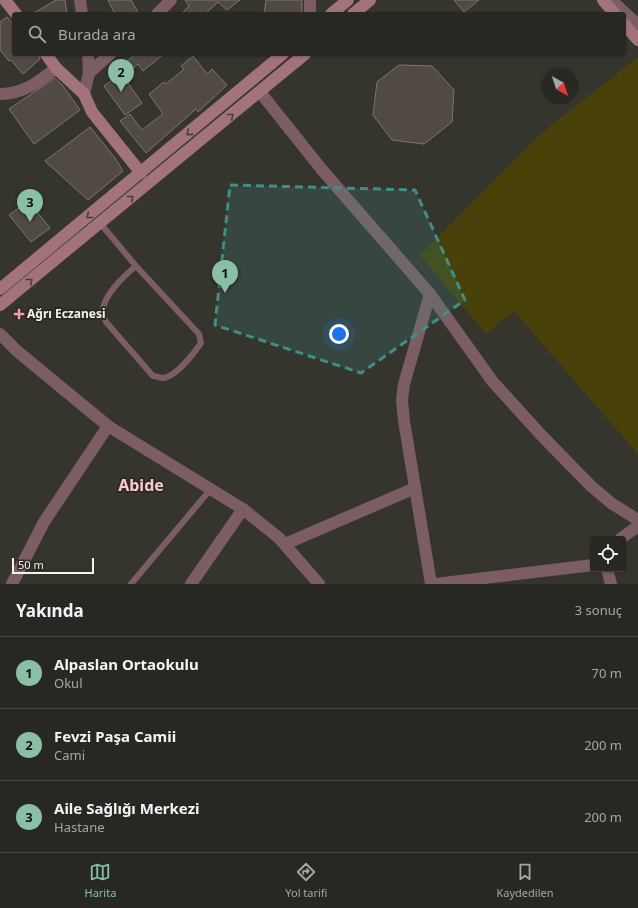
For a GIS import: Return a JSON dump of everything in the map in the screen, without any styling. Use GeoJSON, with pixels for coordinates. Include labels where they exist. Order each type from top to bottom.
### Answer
{"type":"FeatureCollection","features":[{"type":"Feature","properties":{"kind":"main road"},"geometry":{"type":"LineString","coordinates":[[5,0],[14,12]]}},
{"type":"Feature","properties":{"kind":"main road"},"geometry":{"type":"LineString","coordinates":[[333,12],[348,0]]}},
{"type":"Feature","properties":{"kind":"main road"},"geometry":{"type":"LineString","coordinates":[[355,12],[370,0]]}},
{"type":"Feature","properties":{"kind":"main road"},"geometry":{"type":"LineString","coordinates":[[603,0],[613,12]]}},
{"type":"Feature","properties":{"kind":"main road"},"geometry":{"type":"LineString","coordinates":[[626,26],[638,40]]}},
{"type":"Feature","properties":{"kind":"main road"},"geometry":{"type":"LineString","coordinates":[[47,56],[56,68],[84,94],[92,112],[141,173]]}},
{"type":"Feature","properties":{"kind":"main road"},"geometry":{"type":"LineString","coordinates":[[0,289],[281,56]]}},
{"type":"Feature","properties":{"kind":"main road"},"geometry":{"type":"LineString","coordinates":[[0,306],[302,56]]}},
{"type":"Feature","properties":{"kind":"street"},"geometry":{"type":"LineString","coordinates":[[80,0],[82,12]]}},
{"type":"Feature","properties":{"kind":"street"},"geometry":{"type":"LineString","coordinates":[[159,12],[170,0]]}},
{"type":"Feature","properties":{"kind":"street"},"geometry":{"type":"LineString","coordinates":[[310,0],[310,12]]}},
{"type":"Feature","properties":{"kind":"street"},"geometry":{"type":"LineString","coordinates":[[610,0],[623,12]]}},
{"type":"Feature","properties":{"kind":"street"},"geometry":{"type":"LineString","coordinates":[[626,14],[638,25]]}},
{"type":"Feature","properties":{"kind":"street"},"geometry":{"type":"LineString","coordinates":[[84,94],[89,74],[88,56]]}},
{"type":"Feature","properties":{"kind":"street"},"geometry":{"type":"LineString","coordinates":[[89,74],[108,56]]}},
{"type":"Feature","properties":{"kind":"street"},"geometry":{"type":"LineString","coordinates":[[0,94],[16,92],[27,88],[40,81],[56,68]]}},
{"type":"Feature","properties":{"kind":"street"},"geometry":{"type":"LineString","coordinates":[[260,92],[323,171],[430,294],[493,382],[543,437],[591,486],[611,503],[638,520]]}},
{"type":"Feature","properties":{"kind":"street"},"geometry":{"type":"LineString","coordinates":[[430,294],[407,374],[402,400],[404,421],[431,584]]}},
{"type":"Feature","properties":{"kind":"street"},"geometry":{"type":"LineString","coordinates":[[0,334],[18,351],[108,426],[243,509],[285,544],[319,584]]}},
{"type":"Feature","properties":{"kind":"street"},"geometry":{"type":"LineString","coordinates":[[12,584],[44,522],[108,426]]}},
{"type":"Feature","properties":{"kind":"street"},"geometry":{"type":"LineString","coordinates":[[285,544],[415,488]]}},
{"type":"Feature","properties":{"kind":"street"},"geometry":{"type":"LineString","coordinates":[[191,584],[243,509]]}},
{"type":"Feature","properties":{"kind":"street"},"geometry":{"type":"LineString","coordinates":[[624,536],[638,526]]}},
{"type":"Feature","properties":{"kind":"street"},"geometry":{"type":"LineString","coordinates":[[435,584],[590,565]]}},
{"type":"Feature","properties":{"kind":"street"},"geometry":{"type":"LineString","coordinates":[[608,572],[611,584]]}},
{"type":"Feature","properties":{"kind":"lane"},"geometry":{"type":"LineString","coordinates":[[100,223],[136,266],[199,334],[201,343],[194,354],[173,374],[163,378],[153,376],[106,322],[102,312],[106,300],[123,278],[136,266]]}},
{"type":"Feature","properties":{"kind":"lane"},"geometry":{"type":"LineString","coordinates":[[131,584],[210,490]]}},
{"type":"Feature","properties":{"kind":"highlighted area"},"geometry":{"type":"Polygon","coordinates":[[[230,185],[415,190],[465,300],[361,373],[215,325],[230,185]]]}},
{"type":"Feature","properties":{"kind":"shaded area"},"geometry":{"type":"Polygon","coordinates":[[[638,57],[638,454],[514,311],[486,334],[420,255],[538,136],[638,57]]]}},
{"type":"Feature","properties":{"kind":"building"},"geometry":{"type":"Polygon","coordinates":[[[56,0],[65,0],[67,12],[35,12],[56,0]]]}},
{"type":"Feature","properties":{"kind":"building"},"geometry":{"type":"Polygon","coordinates":[[[108,0],[131,0],[138,12],[114,12],[108,0]]]}},
{"type":"Feature","properties":{"kind":"building"},"geometry":{"type":"Polygon","coordinates":[[[185,0],[240,0],[227,10],[218,2],[207,12],[183,12],[189,6],[185,0]]]}},
{"type":"Feature","properties":{"kind":"building"},"geometry":{"type":"Polygon","coordinates":[[[266,0],[302,0],[302,12],[264,12],[266,0]]]}},
{"type":"Feature","properties":{"kind":"building"},"geometry":{"type":"Polygon","coordinates":[[[454,0],[479,0],[464,12],[454,0]]]}},
{"type":"Feature","properties":{"kind":"building"},"geometry":{"type":"Polygon","coordinates":[[[7,17],[12,23],[12,56],[39,56],[40,59],[23,74],[0,50],[0,22],[7,17]]]}},
{"type":"Feature","properties":{"kind":"building"},"geometry":{"type":"Polygon","coordinates":[[[133,56],[162,56],[143,71],[138,64],[123,76],[142,103],[125,115],[104,86],[115,78],[110,71],[120,59],[123,64],[133,56]]]}},
{"type":"Feature","properties":{"kind":"building"},"geometry":{"type":"Polygon","coordinates":[[[193,56],[207,74],[212,69],[227,85],[198,112],[196,109],[146,153],[120,121],[130,114],[142,130],[163,114],[149,94],[164,82],[166,84],[184,69],[181,66],[193,56]]]}},
{"type":"Feature","properties":{"kind":"building"},"geometry":{"type":"Polygon","coordinates":[[[399,65],[432,66],[454,90],[452,122],[424,144],[392,140],[373,115],[377,82],[399,65]]]}},
{"type":"Feature","properties":{"kind":"building"},"geometry":{"type":"Polygon","coordinates":[[[55,78],[63,86],[80,110],[34,144],[9,109],[55,78]]]}},
{"type":"Feature","properties":{"kind":"building"},"geometry":{"type":"Polygon","coordinates":[[[90,127],[115,158],[123,171],[88,200],[45,161],[90,127]]]}},
{"type":"Feature","properties":{"kind":"building"},"geometry":{"type":"Polygon","coordinates":[[[28,201],[50,228],[31,242],[9,215],[28,201]]]}},
{"type":"Feature","properties":{"kind":"place","name":"Fevzi Paşa Camii"},"geometry":{"type":"Point","coordinates":[121,92]}},
{"type":"Feature","properties":{"kind":"place","name":"Aile Sağlığı Merkezi"},"geometry":{"type":"Point","coordinates":[30,222]}},
{"type":"Feature","properties":{"kind":"place","name":"Alpaslan Ortaokulu"},"geometry":{"type":"Point","coordinates":[225,293]}},
{"type":"Feature","properties":{"kind":"place","name":"Ağrı Eczanesi"},"geometry":{"type":"Point","coordinates":[19,314]}},
{"type":"Feature","properties":{"kind":"district","name":"Abide"},"geometry":{"type":"Point","coordinates":[141,485]}}]}
